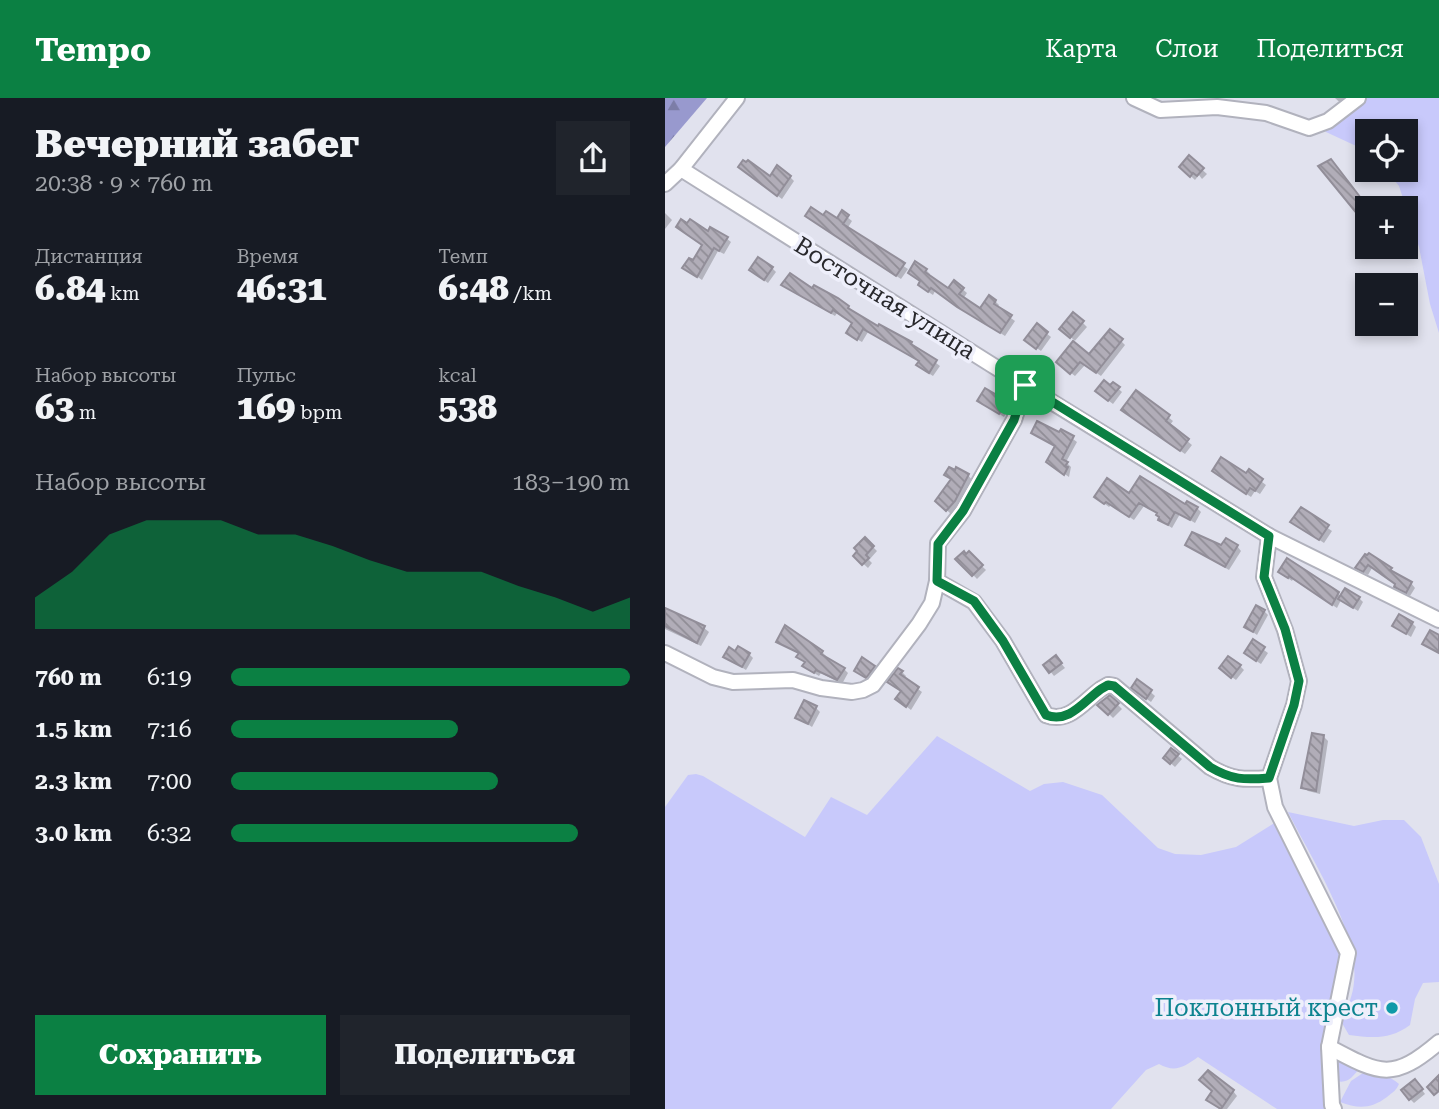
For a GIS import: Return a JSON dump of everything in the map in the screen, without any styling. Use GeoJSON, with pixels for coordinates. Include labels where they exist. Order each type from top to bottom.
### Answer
{"type":"FeatureCollection","features":[{"type":"Feature","properties":{"kind":"street"},"geometry":{"type":"LineString","coordinates":[[665,184],[681,169],[737,98]]}},
{"type":"Feature","properties":{"kind":"street"},"geometry":{"type":"LineString","coordinates":[[1135,98],[1160,110],[1217,107],[1266,113],[1309,128],[1328,121],[1358,98]]}},
{"type":"Feature","properties":{"kind":"street","name":"Восточная улица"},"geometry":{"type":"LineString","coordinates":[[681,169],[1269,536],[1439,620]]}},
{"type":"Feature","properties":{"kind":"street"},"geometry":{"type":"LineString","coordinates":[[665,653],[713,677],[733,682],[793,680],[821,688],[852,692],[873,685],[932,603],[937,581],[938,544],[963,511],[1014,420],[1025,385]]}},
{"type":"Feature","properties":{"kind":"street"},"geometry":{"type":"LineString","coordinates":[[1269,536],[1264,577],[1285,629],[1299,681],[1294,705],[1269,778],[1275,807],[1348,953],[1329,1047],[1333,1107]]}},
{"type":"Feature","properties":{"kind":"street"},"geometry":{"type":"LineString","coordinates":[[937,581],[974,601],[1003,641],[1046,715],[1055,719],[1065,717],[1101,689],[1108,685],[1114,686],[1210,767],[1227,777],[1269,778]]}},
{"type":"Feature","properties":{"kind":"street"},"geometry":{"type":"LineString","coordinates":[[1329,1047],[1367,1067],[1394,1071],[1417,1061],[1439,1042]]}},
{"type":"Feature","properties":{"kind":"shaded area"},"geometry":{"type":"Polygon","coordinates":[[[1351,98],[1439,98],[1439,333],[1430,304],[1418,244],[1418,196],[1402,196],[1396,182],[1418,182],[1418,119],[1355,119],[1355,145],[1326,132],[1317,119],[1351,98]]]}},
{"type":"Feature","properties":{"kind":"shaded area"},"geometry":{"type":"Polygon","coordinates":[[[937,736],[1030,791],[1044,784],[1063,782],[1102,795],[1158,848],[1175,854],[1201,855],[1236,847],[1276,822],[1341,952],[1343,964],[1328,1109],[1277,1109],[1198,1057],[1179,1068],[1159,1064],[1146,1070],[1111,1109],[665,1109],[665,807],[688,775],[703,776],[805,837],[831,797],[867,815],[937,736]]]}},
{"type":"Feature","properties":{"kind":"shaded area"},"geometry":{"type":"Polygon","coordinates":[[[1288,812],[1354,826],[1383,820],[1404,820],[1421,837],[1439,884],[1439,982],[1423,983],[1415,999],[1410,1025],[1403,1030],[1381,1037],[1357,1036],[1349,1035],[1342,1023],[1354,982],[1354,962],[1349,941],[1342,918],[1288,812]]]}},
{"type":"Feature","properties":{"kind":"shaded area"},"geometry":{"type":"Polygon","coordinates":[[[1334,1054],[1360,1068],[1347,1080],[1337,1081],[1334,1054]]]}},
{"type":"Feature","properties":{"kind":"shaded area"},"geometry":{"type":"Polygon","coordinates":[[[1363,1073],[1382,1074],[1399,1084],[1387,1097],[1370,1106],[1359,1107],[1340,1102],[1351,1081],[1363,1073]]]}},
{"type":"Feature","properties":{"kind":"green space"},"geometry":{"type":"Polygon","coordinates":[[[665,98],[707,98],[665,147],[665,98]]]}},
{"type":"Feature","properties":{"kind":"building"},"geometry":{"type":"Polygon","coordinates":[[[1189,155],[1204,168],[1197,176],[1193,173],[1190,177],[1179,167],[1189,155]]]}},
{"type":"Feature","properties":{"kind":"building"},"geometry":{"type":"Polygon","coordinates":[[[1331,159],[1359,196],[1355,196],[1355,211],[1318,166],[1331,159]]]}},
{"type":"Feature","properties":{"kind":"building"},"geometry":{"type":"Polygon","coordinates":[[[743,160],[748,160],[770,176],[777,165],[791,176],[777,196],[738,167],[743,160]]]}},
{"type":"Feature","properties":{"kind":"building"},"geometry":{"type":"Polygon","coordinates":[[[811,207],[823,215],[826,211],[837,218],[842,210],[849,215],[843,224],[905,263],[896,276],[805,216],[811,207]]]}},
{"type":"Feature","properties":{"kind":"building"},"geometry":{"type":"Polygon","coordinates":[[[681,219],[687,223],[690,219],[708,231],[710,227],[728,237],[719,251],[714,248],[697,277],[682,268],[689,258],[693,260],[702,245],[676,227],[681,219]]]}},
{"type":"Feature","properties":{"kind":"building"},"geometry":{"type":"Polygon","coordinates":[[[758,257],[773,267],[764,280],[749,270],[758,257]]]}},
{"type":"Feature","properties":{"kind":"building"},"geometry":{"type":"Polygon","coordinates":[[[915,261],[927,269],[925,272],[948,288],[954,280],[964,288],[959,294],[980,308],[989,295],[996,300],[994,304],[1012,315],[1000,333],[931,288],[928,292],[918,285],[920,281],[908,273],[915,261]]]}},
{"type":"Feature","properties":{"kind":"building"},"geometry":{"type":"Polygon","coordinates":[[[790,273],[812,288],[814,285],[838,298],[849,306],[848,308],[878,326],[879,324],[912,342],[911,344],[937,360],[929,373],[916,365],[919,361],[863,329],[857,340],[846,333],[852,323],[833,310],[831,313],[781,285],[790,273]]]}},
{"type":"Feature","properties":{"kind":"building"},"geometry":{"type":"Polygon","coordinates":[[[1073,312],[1084,321],[1070,338],[1059,329],[1073,312]]]}},
{"type":"Feature","properties":{"kind":"building"},"geometry":{"type":"Polygon","coordinates":[[[1037,323],[1048,332],[1036,349],[1024,340],[1037,323]]]}},
{"type":"Feature","properties":{"kind":"building"},"geometry":{"type":"Polygon","coordinates":[[[1110,329],[1123,339],[1096,373],[1080,362],[1070,374],[1056,362],[1073,341],[1089,354],[1110,329]]]}},
{"type":"Feature","properties":{"kind":"building"},"geometry":{"type":"Polygon","coordinates":[[[1104,380],[1110,385],[1113,382],[1120,387],[1108,401],[1095,391],[1104,380]]]}},
{"type":"Feature","properties":{"kind":"building"},"geometry":{"type":"Polygon","coordinates":[[[985,388],[1007,401],[999,414],[977,401],[985,388]]]}},
{"type":"Feature","properties":{"kind":"building"},"geometry":{"type":"Polygon","coordinates":[[[1136,390],[1170,415],[1166,421],[1189,439],[1180,451],[1121,410],[1136,390]]]}},
{"type":"Feature","properties":{"kind":"building"},"geometry":{"type":"Polygon","coordinates":[[[1037,421],[1074,436],[1062,459],[1068,462],[1064,475],[1046,462],[1055,446],[1031,433],[1037,421]]]}},
{"type":"Feature","properties":{"kind":"building"},"geometry":{"type":"Polygon","coordinates":[[[1221,457],[1246,473],[1249,469],[1263,479],[1255,491],[1250,488],[1246,494],[1212,471],[1221,457]]]}},
{"type":"Feature","properties":{"kind":"building"},"geometry":{"type":"Polygon","coordinates":[[[949,467],[955,470],[956,467],[969,474],[955,501],[946,511],[935,501],[951,479],[944,475],[949,467]]]}},
{"type":"Feature","properties":{"kind":"building"},"geometry":{"type":"Polygon","coordinates":[[[1140,476],[1185,504],[1187,501],[1198,507],[1190,520],[1175,512],[1168,525],[1158,520],[1157,513],[1139,503],[1129,517],[1094,497],[1107,478],[1129,493],[1140,476]]]}},
{"type":"Feature","properties":{"kind":"building"},"geometry":{"type":"Polygon","coordinates":[[[1301,507],[1329,525],[1319,540],[1290,522],[1301,507]]]}},
{"type":"Feature","properties":{"kind":"building"},"geometry":{"type":"Polygon","coordinates":[[[1192,532],[1221,545],[1226,538],[1238,545],[1225,567],[1185,545],[1192,532]]]}},
{"type":"Feature","properties":{"kind":"building"},"geometry":{"type":"Polygon","coordinates":[[[865,537],[874,546],[866,555],[869,558],[862,565],[853,556],[857,551],[854,548],[865,537]]]}},
{"type":"Feature","properties":{"kind":"building"},"geometry":{"type":"Polygon","coordinates":[[[964,551],[966,554],[969,551],[983,565],[972,576],[955,559],[964,551]]]}},
{"type":"Feature","properties":{"kind":"building"},"geometry":{"type":"Polygon","coordinates":[[[1369,553],[1392,568],[1390,570],[1412,582],[1406,593],[1394,587],[1395,584],[1368,565],[1363,572],[1355,568],[1365,554],[1369,553]]]}},
{"type":"Feature","properties":{"kind":"building"},"geometry":{"type":"Polygon","coordinates":[[[1287,558],[1339,592],[1332,605],[1289,576],[1288,578],[1278,572],[1287,558]]]}},
{"type":"Feature","properties":{"kind":"building"},"geometry":{"type":"Polygon","coordinates":[[[1345,588],[1360,597],[1353,608],[1338,599],[1345,588]]]}},
{"type":"Feature","properties":{"kind":"building"},"geometry":{"type":"Polygon","coordinates":[[[1256,605],[1265,610],[1253,632],[1244,627],[1256,605]]]}},
{"type":"Feature","properties":{"kind":"building"},"geometry":{"type":"Polygon","coordinates":[[[665,608],[705,626],[697,643],[665,626],[665,608]]]}},
{"type":"Feature","properties":{"kind":"building"},"geometry":{"type":"Polygon","coordinates":[[[1399,614],[1413,622],[1406,634],[1392,626],[1399,614]]]}},
{"type":"Feature","properties":{"kind":"building"},"geometry":{"type":"Polygon","coordinates":[[[785,625],[823,651],[821,654],[845,668],[837,680],[802,666],[805,662],[796,657],[799,653],[776,642],[785,625]]]}},
{"type":"Feature","properties":{"kind":"building"},"geometry":{"type":"Polygon","coordinates":[[[1430,630],[1439,635],[1439,653],[1422,644],[1430,630]]]}},
{"type":"Feature","properties":{"kind":"building"},"geometry":{"type":"Polygon","coordinates":[[[1253,639],[1265,647],[1256,661],[1244,653],[1253,639]]]}},
{"type":"Feature","properties":{"kind":"building"},"geometry":{"type":"Polygon","coordinates":[[[738,646],[750,653],[742,667],[723,657],[729,647],[735,651],[738,646]]]}},
{"type":"Feature","properties":{"kind":"building"},"geometry":{"type":"Polygon","coordinates":[[[1056,655],[1062,663],[1049,673],[1043,665],[1056,655]]]}},
{"type":"Feature","properties":{"kind":"building"},"geometry":{"type":"Polygon","coordinates":[[[1228,656],[1241,665],[1231,678],[1219,668],[1228,656]]]}},
{"type":"Feature","properties":{"kind":"building"},"geometry":{"type":"Polygon","coordinates":[[[862,657],[875,666],[866,678],[854,671],[862,657]]]}},
{"type":"Feature","properties":{"kind":"building"},"geometry":{"type":"Polygon","coordinates":[[[898,668],[903,671],[900,674],[919,687],[906,707],[895,699],[901,691],[887,682],[898,668]]]}},
{"type":"Feature","properties":{"kind":"building"},"geometry":{"type":"Polygon","coordinates":[[[1137,679],[1152,690],[1146,699],[1131,688],[1137,679]]]}},
{"type":"Feature","properties":{"kind":"building"},"geometry":{"type":"Polygon","coordinates":[[[1110,695],[1119,703],[1108,715],[1097,705],[1110,695]]]}},
{"type":"Feature","properties":{"kind":"building"},"geometry":{"type":"Polygon","coordinates":[[[804,700],[817,706],[808,724],[795,718],[804,700]]]}},
{"type":"Feature","properties":{"kind":"building"},"geometry":{"type":"Polygon","coordinates":[[[1312,733],[1324,735],[1316,791],[1301,788],[1312,733]]]}},
{"type":"Feature","properties":{"kind":"building"},"geometry":{"type":"Polygon","coordinates":[[[1171,748],[1179,754],[1170,764],[1163,758],[1171,748]]]}},
{"type":"Feature","properties":{"kind":"building"},"geometry":{"type":"Polygon","coordinates":[[[1208,1070],[1234,1090],[1221,1109],[1206,1100],[1212,1091],[1199,1080],[1208,1070]]]}},
{"type":"Feature","properties":{"kind":"building"},"geometry":{"type":"Polygon","coordinates":[[[1439,1075],[1439,1091],[1434,1095],[1427,1087],[1439,1075]]]}},
{"type":"Feature","properties":{"kind":"building"},"geometry":{"type":"Polygon","coordinates":[[[1415,1079],[1423,1089],[1409,1100],[1401,1090],[1415,1079]]]}},
{"type":"Feature","properties":{"kind":"place","name":"Поклонный крест"},"geometry":{"type":"Point","coordinates":[1392,1008]}},
{"type":"Feature","properties":{"kind":"route"},"geometry":{"type":"LineString","coordinates":[[1025,385],[1269,536],[1264,577],[1285,629],[1299,681],[1294,705],[1269,778],[1227,777],[1210,767],[1114,686],[1108,685],[1101,689],[1065,717],[1055,719],[1046,715],[1003,641],[974,601],[937,581],[938,544],[963,511],[1014,420],[1025,385]]}}]}
